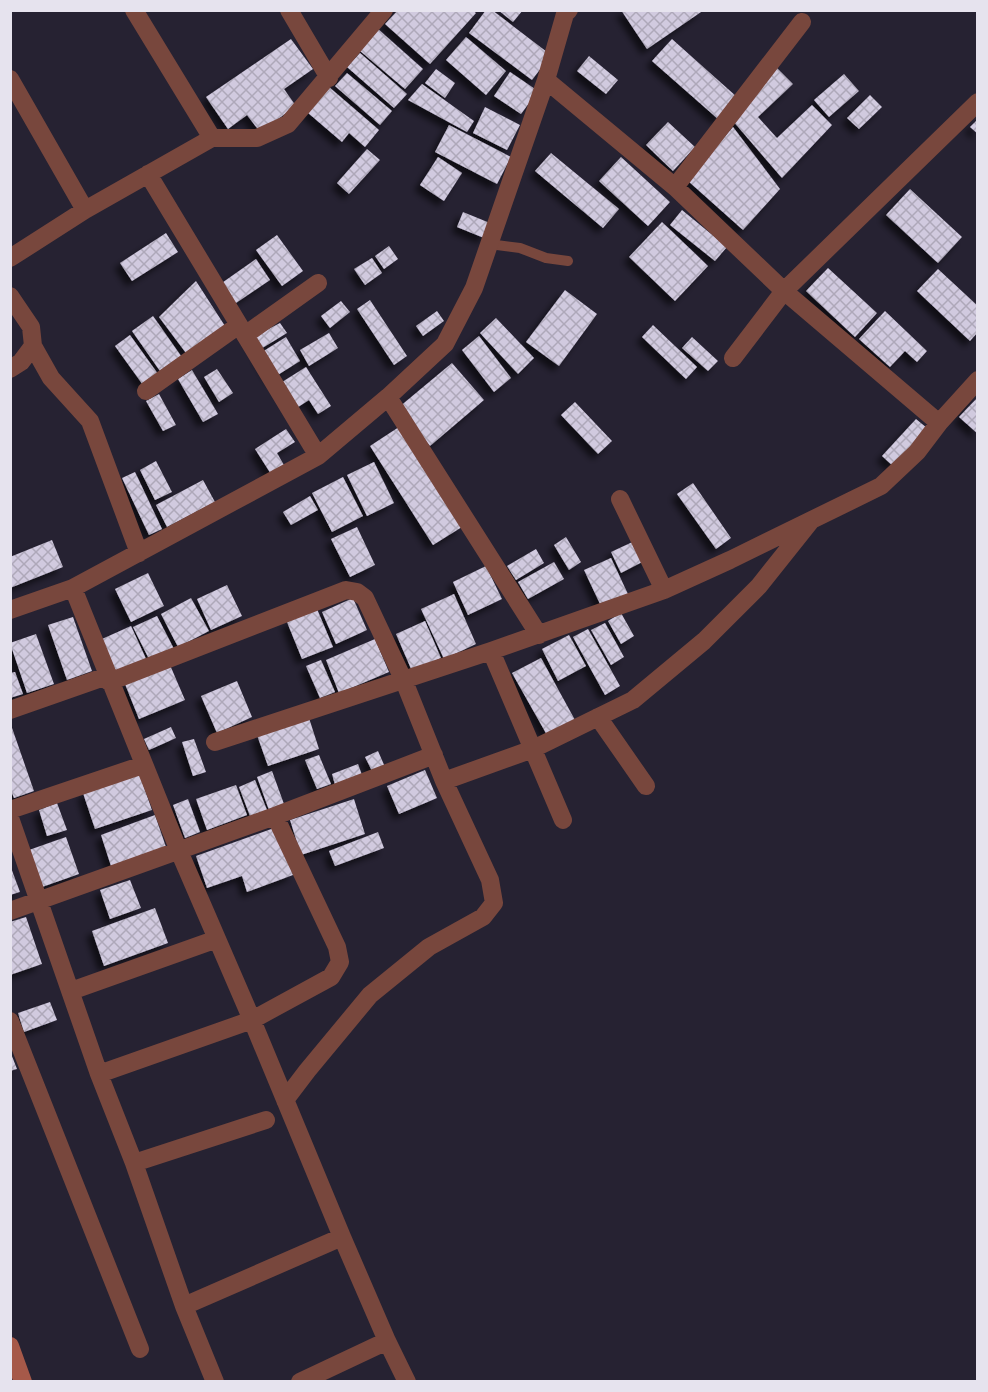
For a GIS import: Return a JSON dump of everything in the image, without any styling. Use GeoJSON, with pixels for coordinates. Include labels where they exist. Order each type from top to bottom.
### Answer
{"type":"FeatureCollection","features":[{"type":"Feature","properties":{"kind":"street"},"geometry":{"type":"LineString","coordinates":[[134,10],[212,138]]}},
{"type":"Feature","properties":{"kind":"street"},"geometry":{"type":"LineString","coordinates":[[288,10],[329,78]]}},
{"type":"Feature","properties":{"kind":"street"},"geometry":{"type":"LineString","coordinates":[[10,258],[85,210],[212,138],[257,138],[288,124],[384,10]]}},
{"type":"Feature","properties":{"kind":"street"},"geometry":{"type":"LineString","coordinates":[[10,610],[73,588],[318,456],[388,398],[445,344],[474,288],[568,10]]}},
{"type":"Feature","properties":{"kind":"street"},"geometry":{"type":"LineString","coordinates":[[675,187],[802,22]]}},
{"type":"Feature","properties":{"kind":"street"},"geometry":{"type":"LineString","coordinates":[[10,79],[85,210]]}},
{"type":"Feature","properties":{"kind":"street"},"geometry":{"type":"LineString","coordinates":[[546,80],[675,187],[784,291],[939,423]]}},
{"type":"Feature","properties":{"kind":"street"},"geometry":{"type":"LineString","coordinates":[[733,358],[784,291],[978,102]]}},
{"type":"Feature","properties":{"kind":"street"},"geometry":{"type":"LineString","coordinates":[[148,174],[318,456]]}},
{"type":"Feature","properties":{"kind":"street"},"geometry":{"type":"LineString","coordinates":[[146,391],[318,283]]}},
{"type":"Feature","properties":{"kind":"street"},"geometry":{"type":"LineString","coordinates":[[10,296],[31,327],[33,346],[51,378],[90,421],[139,553]]}},
{"type":"Feature","properties":{"kind":"street"},"geometry":{"type":"LineString","coordinates":[[10,369],[21,362],[33,346]]}},
{"type":"Feature","properties":{"kind":"street"},"geometry":{"type":"LineString","coordinates":[[215,742],[539,635],[664,590],[730,560],[881,486],[917,452],[939,423],[978,380]]}},
{"type":"Feature","properties":{"kind":"street"},"geometry":{"type":"LineString","coordinates":[[388,398],[539,635]]}},
{"type":"Feature","properties":{"kind":"street"},"geometry":{"type":"LineString","coordinates":[[620,499],[664,590]]}},
{"type":"Feature","properties":{"kind":"street"},"geometry":{"type":"LineString","coordinates":[[444,781],[533,748],[633,700],[704,641],[759,586],[814,517]]}},
{"type":"Feature","properties":{"kind":"street"},"geometry":{"type":"LineString","coordinates":[[73,588],[178,851],[252,1020],[342,1238],[407,1382]]}},
{"type":"Feature","properties":{"kind":"street"},"geometry":{"type":"LineString","coordinates":[[10,710],[108,679],[346,590],[357,592],[365,598],[404,681],[444,781],[490,880],[494,903],[483,917],[429,947],[370,995],[285,1100]]}},
{"type":"Feature","properties":{"kind":"street"},"geometry":{"type":"LineString","coordinates":[[491,651],[563,820]]}},
{"type":"Feature","properties":{"kind":"street"},"geometry":{"type":"LineString","coordinates":[[598,717],[646,786]]}},
{"type":"Feature","properties":{"kind":"street"},"geometry":{"type":"LineString","coordinates":[[10,911],[275,816],[434,755]]}},
{"type":"Feature","properties":{"kind":"street"},"geometry":{"type":"LineString","coordinates":[[10,810],[143,765]]}},
{"type":"Feature","properties":{"kind":"street"},"geometry":{"type":"LineString","coordinates":[[99,1074],[252,1020],[331,977],[340,962],[337,947],[275,816]]}},
{"type":"Feature","properties":{"kind":"street"},"geometry":{"type":"LineString","coordinates":[[10,818],[99,1074],[134,1163],[184,1306],[215,1382]]}},
{"type":"Feature","properties":{"kind":"street"},"geometry":{"type":"LineString","coordinates":[[71,991],[217,939]]}},
{"type":"Feature","properties":{"kind":"street"},"geometry":{"type":"LineString","coordinates":[[10,1021],[140,1349]]}},
{"type":"Feature","properties":{"kind":"street"},"geometry":{"type":"LineString","coordinates":[[134,1163],[266,1120]]}},
{"type":"Feature","properties":{"kind":"street"},"geometry":{"type":"LineString","coordinates":[[184,1306],[342,1238]]}},
{"type":"Feature","properties":{"kind":"street"},"geometry":{"type":"LineString","coordinates":[[300,1382],[387,1341]]}},
{"type":"Feature","properties":{"kind":"street"},"geometry":{"type":"LineString","coordinates":[[10,1347],[23,1382]]}},
{"type":"Feature","properties":{"kind":"lane"},"geometry":{"type":"LineString","coordinates":[[489,244],[520,248],[546,258],[568,261]]}},
{"type":"Feature","properties":{"kind":"building"},"geometry":{"type":"Polygon","coordinates":[[[398,10],[472,10],[476,13],[430,64],[385,24],[398,10]]]}},
{"type":"Feature","properties":{"kind":"building"},"geometry":{"type":"Polygon","coordinates":[[[486,10],[492,10],[551,55],[532,80],[469,33],[486,10]]]}},
{"type":"Feature","properties":{"kind":"building"},"geometry":{"type":"Polygon","coordinates":[[[498,10],[523,10],[513,22],[498,10]]]}},
{"type":"Feature","properties":{"kind":"building"},"geometry":{"type":"Polygon","coordinates":[[[621,10],[704,10],[647,49],[621,10]]]}},
{"type":"Feature","properties":{"kind":"building"},"geometry":{"type":"Polygon","coordinates":[[[378,29],[423,69],[405,89],[359,50],[378,29]]]}},
{"type":"Feature","properties":{"kind":"building"},"geometry":{"type":"Polygon","coordinates":[[[466,37],[506,71],[486,95],[446,60],[466,37]]]}},
{"type":"Feature","properties":{"kind":"building"},"geometry":{"type":"Polygon","coordinates":[[[291,39],[313,69],[284,89],[296,106],[260,132],[247,115],[228,129],[206,97],[291,39]]]}},
{"type":"Feature","properties":{"kind":"building"},"geometry":{"type":"Polygon","coordinates":[[[672,39],[737,97],[718,119],[652,61],[672,39]]]}},
{"type":"Feature","properties":{"kind":"building"},"geometry":{"type":"Polygon","coordinates":[[[360,53],[407,94],[394,108],[347,67],[360,53]]]}},
{"type":"Feature","properties":{"kind":"building"},"geometry":{"type":"Polygon","coordinates":[[[589,56],[618,80],[606,94],[577,71],[589,56]]]}},
{"type":"Feature","properties":{"kind":"building"},"geometry":{"type":"Polygon","coordinates":[[[776,67],[793,84],[758,117],[777,138],[812,105],[832,125],[782,178],[733,121],[776,67]]]}},
{"type":"Feature","properties":{"kind":"building"},"geometry":{"type":"Polygon","coordinates":[[[436,69],[455,83],[445,98],[425,83],[436,69]]]}},
{"type":"Feature","properties":{"kind":"building"},"geometry":{"type":"Polygon","coordinates":[[[510,72],[538,91],[521,114],[494,96],[510,72]]]}},
{"type":"Feature","properties":{"kind":"building"},"geometry":{"type":"Polygon","coordinates":[[[347,73],[392,111],[380,125],[335,86],[347,73]]]}},
{"type":"Feature","properties":{"kind":"building"},"geometry":{"type":"Polygon","coordinates":[[[844,74],[859,91],[829,117],[814,100],[844,74]]]}},
{"type":"Feature","properties":{"kind":"building"},"geometry":{"type":"Polygon","coordinates":[[[422,84],[474,121],[467,132],[408,100],[422,84]]]}},
{"type":"Feature","properties":{"kind":"building"},"geometry":{"type":"Polygon","coordinates":[[[329,87],[379,130],[365,147],[349,133],[342,142],[307,112],[329,87]]]}},
{"type":"Feature","properties":{"kind":"building"},"geometry":{"type":"Polygon","coordinates":[[[870,95],[882,107],[859,129],[847,118],[870,95]]]}},
{"type":"Feature","properties":{"kind":"building"},"geometry":{"type":"Polygon","coordinates":[[[485,107],[520,125],[507,150],[473,133],[485,107]]]}},
{"type":"Feature","properties":{"kind":"building"},"geometry":{"type":"Polygon","coordinates":[[[978,119],[978,134],[970,127],[978,119]]]}},
{"type":"Feature","properties":{"kind":"building"},"geometry":{"type":"Polygon","coordinates":[[[668,122],[695,147],[673,171],[646,145],[668,122]]]}},
{"type":"Feature","properties":{"kind":"building"},"geometry":{"type":"Polygon","coordinates":[[[449,125],[511,157],[497,184],[435,152],[449,125]]]}},
{"type":"Feature","properties":{"kind":"building"},"geometry":{"type":"Polygon","coordinates":[[[733,127],[780,189],[743,230],[687,180],[733,127]]]}},
{"type":"Feature","properties":{"kind":"building"},"geometry":{"type":"Polygon","coordinates":[[[367,149],[380,160],[349,194],[337,183],[367,149]]]}},
{"type":"Feature","properties":{"kind":"building"},"geometry":{"type":"Polygon","coordinates":[[[551,153],[619,209],[603,228],[535,171],[551,153]]]}},
{"type":"Feature","properties":{"kind":"building"},"geometry":{"type":"Polygon","coordinates":[[[438,157],[462,173],[444,201],[420,185],[438,157]]]}},
{"type":"Feature","properties":{"kind":"building"},"geometry":{"type":"Polygon","coordinates":[[[621,157],[670,202],[648,226],[599,181],[621,157]]]}},
{"type":"Feature","properties":{"kind":"building"},"geometry":{"type":"Polygon","coordinates":[[[910,189],[962,237],[938,263],[886,215],[910,189]]]}},
{"type":"Feature","properties":{"kind":"building"},"geometry":{"type":"Polygon","coordinates":[[[682,210],[727,247],[715,261],[670,225],[682,210]]]}},
{"type":"Feature","properties":{"kind":"building"},"geometry":{"type":"Polygon","coordinates":[[[463,212],[490,223],[484,238],[457,227],[463,212]]]}},
{"type":"Feature","properties":{"kind":"building"},"geometry":{"type":"Polygon","coordinates":[[[662,222],[708,266],[675,301],[629,257],[662,222]]]}},
{"type":"Feature","properties":{"kind":"building"},"geometry":{"type":"Polygon","coordinates":[[[166,233],[178,252],[132,281],[120,263],[166,233]]]}},
{"type":"Feature","properties":{"kind":"building"},"geometry":{"type":"Polygon","coordinates":[[[277,235],[303,271],[282,286],[256,250],[277,235]]]}},
{"type":"Feature","properties":{"kind":"building"},"geometry":{"type":"Polygon","coordinates":[[[389,246],[398,259],[384,269],[375,256],[389,246]]]}},
{"type":"Feature","properties":{"kind":"building"},"geometry":{"type":"Polygon","coordinates":[[[372,258],[382,273],[365,285],[354,269],[372,258]]]}},
{"type":"Feature","properties":{"kind":"building"},"geometry":{"type":"Polygon","coordinates":[[[256,259],[270,280],[233,305],[219,285],[256,259]]]}},
{"type":"Feature","properties":{"kind":"building"},"geometry":{"type":"Polygon","coordinates":[[[828,268],[877,313],[855,337],[806,291],[828,268]]]}},
{"type":"Feature","properties":{"kind":"building"},"geometry":{"type":"Polygon","coordinates":[[[938,269],[978,306],[978,332],[970,341],[917,291],[938,269]]]}},
{"type":"Feature","properties":{"kind":"building"},"geometry":{"type":"Polygon","coordinates":[[[196,281],[225,326],[186,353],[159,317],[196,281]]]}},
{"type":"Feature","properties":{"kind":"building"},"geometry":{"type":"Polygon","coordinates":[[[565,290],[597,314],[559,366],[526,342],[565,290]]]}},
{"type":"Feature","properties":{"kind":"building"},"geometry":{"type":"Polygon","coordinates":[[[370,300],[407,356],[394,365],[357,309],[370,300]]]}},
{"type":"Feature","properties":{"kind":"building"},"geometry":{"type":"Polygon","coordinates":[[[341,301],[350,312],[330,328],[321,316],[341,301]]]}},
{"type":"Feature","properties":{"kind":"building"},"geometry":{"type":"Polygon","coordinates":[[[437,311],[444,321],[423,336],[416,326],[437,311]]]}},
{"type":"Feature","properties":{"kind":"building"},"geometry":{"type":"Polygon","coordinates":[[[885,311],[927,351],[917,362],[905,351],[890,367],[859,339],[885,311]]]}},
{"type":"Feature","properties":{"kind":"building"},"geometry":{"type":"Polygon","coordinates":[[[153,316],[181,356],[160,371],[132,331],[153,316]]]}},
{"type":"Feature","properties":{"kind":"building"},"geometry":{"type":"Polygon","coordinates":[[[496,318],[534,358],[518,374],[480,333],[496,318]]]}},
{"type":"Feature","properties":{"kind":"building"},"geometry":{"type":"Polygon","coordinates":[[[280,323],[287,333],[259,350],[251,338],[280,323]]]}},
{"type":"Feature","properties":{"kind":"building"},"geometry":{"type":"Polygon","coordinates":[[[653,325],[697,367],[686,379],[642,337],[653,325]]]}},
{"type":"Feature","properties":{"kind":"building"},"geometry":{"type":"Polygon","coordinates":[[[329,333],[338,348],[309,366],[300,350],[329,333]]]}},
{"type":"Feature","properties":{"kind":"building"},"geometry":{"type":"Polygon","coordinates":[[[130,335],[158,374],[143,385],[115,346],[130,335]]]}},
{"type":"Feature","properties":{"kind":"building"},"geometry":{"type":"Polygon","coordinates":[[[479,336],[511,378],[494,392],[462,350],[479,336]]]}},
{"type":"Feature","properties":{"kind":"building"},"geometry":{"type":"Polygon","coordinates":[[[286,337],[300,361],[273,378],[259,354],[286,337]]]}},
{"type":"Feature","properties":{"kind":"building"},"geometry":{"type":"Polygon","coordinates":[[[692,337],[718,361],[708,371],[682,348],[692,337]]]}},
{"type":"Feature","properties":{"kind":"building"},"geometry":{"type":"Polygon","coordinates":[[[452,363],[484,400],[430,446],[398,408],[452,363]]]}},
{"type":"Feature","properties":{"kind":"building"},"geometry":{"type":"Polygon","coordinates":[[[306,367],[331,406],[318,414],[309,400],[295,409],[279,384],[306,367]]]}},
{"type":"Feature","properties":{"kind":"building"},"geometry":{"type":"Polygon","coordinates":[[[217,369],[233,393],[219,402],[204,377],[217,369]]]}},
{"type":"Feature","properties":{"kind":"building"},"geometry":{"type":"Polygon","coordinates":[[[192,370],[218,414],[203,422],[178,379],[192,370]]]}},
{"type":"Feature","properties":{"kind":"building"},"geometry":{"type":"Polygon","coordinates":[[[159,394],[176,425],[163,431],[146,401],[159,394]]]}},
{"type":"Feature","properties":{"kind":"building"},"geometry":{"type":"Polygon","coordinates":[[[978,397],[978,434],[959,417],[978,397]]]}},
{"type":"Feature","properties":{"kind":"building"},"geometry":{"type":"Polygon","coordinates":[[[575,402],[612,441],[598,454],[561,415],[575,402]]]}},
{"type":"Feature","properties":{"kind":"building"},"geometry":{"type":"Polygon","coordinates":[[[916,419],[927,428],[893,466],[882,456],[916,419]]]}},
{"type":"Feature","properties":{"kind":"building"},"geometry":{"type":"Polygon","coordinates":[[[399,427],[462,527],[433,545],[370,446],[399,427]]]}},
{"type":"Feature","properties":{"kind":"building"},"geometry":{"type":"Polygon","coordinates":[[[286,429],[295,442],[277,453],[284,465],[271,474],[255,449],[286,429]]]}},
{"type":"Feature","properties":{"kind":"building"},"geometry":{"type":"Polygon","coordinates":[[[156,461],[172,492],[155,500],[140,470],[156,461]]]}},
{"type":"Feature","properties":{"kind":"building"},"geometry":{"type":"Polygon","coordinates":[[[374,462],[394,503],[367,516],[347,475],[374,462]]]}},
{"type":"Feature","properties":{"kind":"building"},"geometry":{"type":"Polygon","coordinates":[[[135,472],[162,529],[149,535],[122,478],[135,472]]]}},
{"type":"Feature","properties":{"kind":"building"},"geometry":{"type":"Polygon","coordinates":[[[343,477],[363,516],[332,532],[312,493],[343,477]]]}},
{"type":"Feature","properties":{"kind":"building"},"geometry":{"type":"Polygon","coordinates":[[[203,480],[215,502],[167,527],[156,505],[203,480]]]}},
{"type":"Feature","properties":{"kind":"building"},"geometry":{"type":"Polygon","coordinates":[[[693,483],[731,538],[716,549],[677,494],[693,483]]]}},
{"type":"Feature","properties":{"kind":"building"},"geometry":{"type":"Polygon","coordinates":[[[310,496],[318,510],[291,525],[283,512],[310,496]]]}},
{"type":"Feature","properties":{"kind":"building"},"geometry":{"type":"Polygon","coordinates":[[[357,527],[375,565],[350,577],[331,539],[357,527]]]}},
{"type":"Feature","properties":{"kind":"building"},"geometry":{"type":"Polygon","coordinates":[[[566,537],[581,562],[569,570],[554,545],[566,537]]]}},
{"type":"Feature","properties":{"kind":"building"},"geometry":{"type":"Polygon","coordinates":[[[639,539],[648,559],[621,573],[611,552],[639,539]]]}},
{"type":"Feature","properties":{"kind":"building"},"geometry":{"type":"Polygon","coordinates":[[[52,540],[63,567],[10,588],[10,557],[52,540]]]}},
{"type":"Feature","properties":{"kind":"building"},"geometry":{"type":"Polygon","coordinates":[[[536,549],[544,563],[516,580],[507,566],[536,549]]]}},
{"type":"Feature","properties":{"kind":"building"},"geometry":{"type":"Polygon","coordinates":[[[611,558],[628,594],[601,606],[584,570],[611,558]]]}},
{"type":"Feature","properties":{"kind":"building"},"geometry":{"type":"Polygon","coordinates":[[[554,562],[564,579],[528,599],[518,582],[554,562]]]}},
{"type":"Feature","properties":{"kind":"building"},"geometry":{"type":"Polygon","coordinates":[[[486,566],[502,599],[468,615],[453,582],[486,566]]]}},
{"type":"Feature","properties":{"kind":"building"},"geometry":{"type":"Polygon","coordinates":[[[148,573],[164,606],[131,622],[115,589],[148,573]]]}},
{"type":"Feature","properties":{"kind":"building"},"geometry":{"type":"Polygon","coordinates":[[[227,585],[242,616],[211,630],[197,599],[227,585]]]}},
{"type":"Feature","properties":{"kind":"building"},"geometry":{"type":"Polygon","coordinates":[[[454,594],[476,644],[444,659],[421,609],[454,594]]]}},
{"type":"Feature","properties":{"kind":"building"},"geometry":{"type":"Polygon","coordinates":[[[191,598],[209,631],[178,647],[161,614],[191,598]]]}},
{"type":"Feature","properties":{"kind":"building"},"geometry":{"type":"Polygon","coordinates":[[[353,598],[367,630],[336,644],[322,612],[353,598]]]}},
{"type":"Feature","properties":{"kind":"building"},"geometry":{"type":"Polygon","coordinates":[[[317,609],[333,647],[302,659],[287,622],[317,609]]]}},
{"type":"Feature","properties":{"kind":"building"},"geometry":{"type":"Polygon","coordinates":[[[621,613],[634,636],[621,644],[608,621],[621,613]]]}},
{"type":"Feature","properties":{"kind":"building"},"geometry":{"type":"Polygon","coordinates":[[[157,616],[174,649],[150,661],[133,627],[157,616]]]}},
{"type":"Feature","properties":{"kind":"building"},"geometry":{"type":"Polygon","coordinates":[[[73,617],[92,671],[67,680],[48,625],[73,617]]]}},
{"type":"Feature","properties":{"kind":"building"},"geometry":{"type":"Polygon","coordinates":[[[425,621],[441,658],[412,671],[396,634],[425,621]]]}},
{"type":"Feature","properties":{"kind":"building"},"geometry":{"type":"Polygon","coordinates":[[[605,623],[624,657],[611,665],[591,630],[605,623]]]}},
{"type":"Feature","properties":{"kind":"building"},"geometry":{"type":"Polygon","coordinates":[[[131,626],[147,661],[117,674],[102,639],[131,626]]]}},
{"type":"Feature","properties":{"kind":"building"},"geometry":{"type":"Polygon","coordinates":[[[588,629],[620,686],[605,695],[573,637],[588,629]]]}},
{"type":"Feature","properties":{"kind":"building"},"geometry":{"type":"Polygon","coordinates":[[[36,634],[54,684],[27,693],[10,643],[36,634]]]}},
{"type":"Feature","properties":{"kind":"building"},"geometry":{"type":"Polygon","coordinates":[[[569,635],[586,666],[558,681],[542,649],[569,635]]]}},
{"type":"Feature","properties":{"kind":"building"},"geometry":{"type":"Polygon","coordinates":[[[375,639],[389,672],[339,693],[326,660],[375,639]]]}},
{"type":"Feature","properties":{"kind":"building"},"geometry":{"type":"Polygon","coordinates":[[[541,658],[575,720],[547,735],[512,673],[541,658]]]}},
{"type":"Feature","properties":{"kind":"building"},"geometry":{"type":"Polygon","coordinates":[[[321,660],[335,692],[320,698],[306,666],[321,660]]]}},
{"type":"Feature","properties":{"kind":"building"},"geometry":{"type":"Polygon","coordinates":[[[170,665],[185,700],[139,719],[125,684],[170,665]]]}},
{"type":"Feature","properties":{"kind":"building"},"geometry":{"type":"Polygon","coordinates":[[[15,672],[23,694],[10,698],[10,673],[15,672]]]}},
{"type":"Feature","properties":{"kind":"building"},"geometry":{"type":"Polygon","coordinates":[[[237,681],[252,717],[217,733],[201,696],[237,681]]]}},
{"type":"Feature","properties":{"kind":"building"},"geometry":{"type":"Polygon","coordinates":[[[309,718],[319,749],[268,766],[257,735],[309,718]]]}},
{"type":"Feature","properties":{"kind":"building"},"geometry":{"type":"Polygon","coordinates":[[[11,725],[34,791],[14,798],[10,788],[11,725]]]}},
{"type":"Feature","properties":{"kind":"building"},"geometry":{"type":"Polygon","coordinates":[[[171,727],[176,738],[149,750],[144,739],[171,727]]]}},
{"type":"Feature","properties":{"kind":"building"},"geometry":{"type":"Polygon","coordinates":[[[194,739],[206,772],[193,776],[182,742],[194,739]]]}},
{"type":"Feature","properties":{"kind":"building"},"geometry":{"type":"Polygon","coordinates":[[[378,751],[385,767],[373,773],[365,757],[378,751]]]}},
{"type":"Feature","properties":{"kind":"building"},"geometry":{"type":"Polygon","coordinates":[[[319,755],[331,784],[317,789],[305,760],[319,755]]]}},
{"type":"Feature","properties":{"kind":"building"},"geometry":{"type":"Polygon","coordinates":[[[358,764],[362,775],[335,785],[332,774],[358,764]]]}},
{"type":"Feature","properties":{"kind":"building"},"geometry":{"type":"Polygon","coordinates":[[[425,770],[437,798],[399,814],[387,786],[425,770]]]}},
{"type":"Feature","properties":{"kind":"building"},"geometry":{"type":"Polygon","coordinates":[[[272,771],[284,804],[269,810],[257,777],[272,771]]]}},
{"type":"Feature","properties":{"kind":"building"},"geometry":{"type":"Polygon","coordinates":[[[139,773],[152,810],[95,829],[83,793],[139,773]]]}},
{"type":"Feature","properties":{"kind":"building"},"geometry":{"type":"Polygon","coordinates":[[[255,780],[267,810],[250,816],[239,787],[255,780]]]}},
{"type":"Feature","properties":{"kind":"building"},"geometry":{"type":"Polygon","coordinates":[[[236,785],[247,815],[207,830],[196,799],[236,785]]]}},
{"type":"Feature","properties":{"kind":"building"},"geometry":{"type":"Polygon","coordinates":[[[188,799],[200,832],[185,838],[173,805],[188,799]]]}},
{"type":"Feature","properties":{"kind":"building"},"geometry":{"type":"Polygon","coordinates":[[[354,799],[365,834],[301,855],[290,820],[354,799]]]}},
{"type":"Feature","properties":{"kind":"building"},"geometry":{"type":"Polygon","coordinates":[[[57,803],[67,830],[47,836],[39,810],[57,803]]]}},
{"type":"Feature","properties":{"kind":"building"},"geometry":{"type":"Polygon","coordinates":[[[155,815],[166,847],[111,866],[101,835],[155,815]]]}},
{"type":"Feature","properties":{"kind":"building"},"geometry":{"type":"Polygon","coordinates":[[[277,827],[293,875],[247,892],[242,876],[207,888],[196,856],[277,827]]]}},
{"type":"Feature","properties":{"kind":"building"},"geometry":{"type":"Polygon","coordinates":[[[378,832],[384,848],[335,866],[329,851],[378,832]]]}},
{"type":"Feature","properties":{"kind":"building"},"geometry":{"type":"Polygon","coordinates":[[[66,837],[79,874],[42,887],[29,850],[66,837]]]}},
{"type":"Feature","properties":{"kind":"building"},"geometry":{"type":"Polygon","coordinates":[[[10,865],[20,892],[10,895],[10,865]]]}},
{"type":"Feature","properties":{"kind":"building"},"geometry":{"type":"Polygon","coordinates":[[[130,880],[141,908],[110,919],[100,890],[130,880]]]}},
{"type":"Feature","properties":{"kind":"building"},"geometry":{"type":"Polygon","coordinates":[[[155,908],[168,943],[104,966],[92,931],[155,908]]]}},
{"type":"Feature","properties":{"kind":"building"},"geometry":{"type":"Polygon","coordinates":[[[26,917],[42,964],[10,975],[10,922],[26,917]]]}},
{"type":"Feature","properties":{"kind":"building"},"geometry":{"type":"Polygon","coordinates":[[[50,1002],[57,1020],[24,1032],[18,1013],[50,1002]]]}},
{"type":"Feature","properties":{"kind":"building"},"geometry":{"type":"Polygon","coordinates":[[[10,1051],[17,1069],[10,1071],[10,1051]]]}}]}
